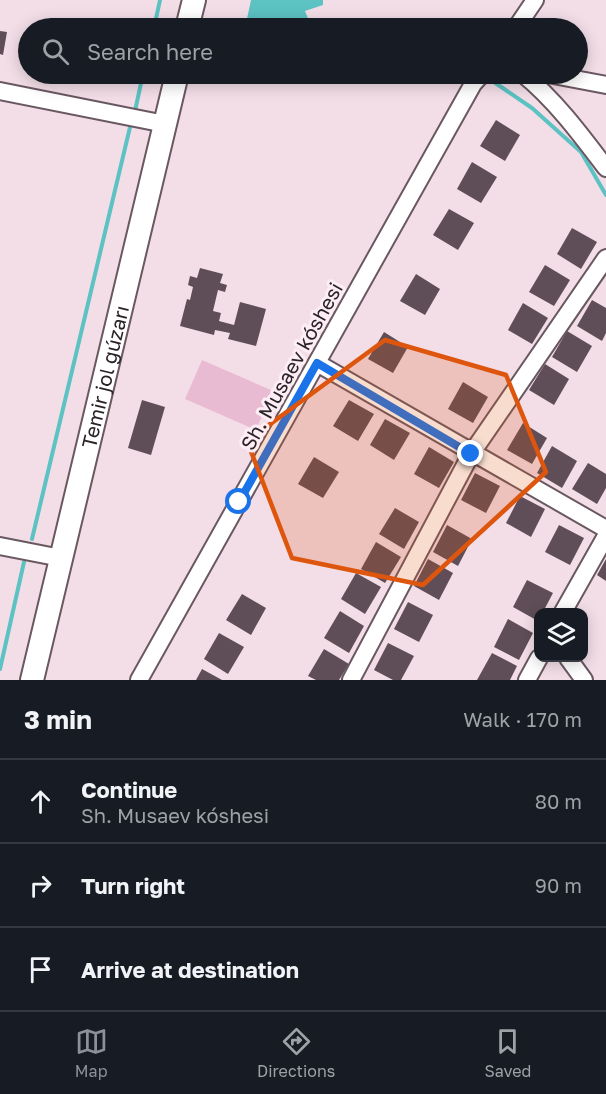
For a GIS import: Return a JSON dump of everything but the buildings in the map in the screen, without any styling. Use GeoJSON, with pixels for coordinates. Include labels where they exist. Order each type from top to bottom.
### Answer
{"type":"FeatureCollection","features":[{"type":"Feature","properties":{"kind":"street"},"geometry":{"type":"LineString","coordinates":[[190,18],[194,0]]}},
{"type":"Feature","properties":{"kind":"street"},"geometry":{"type":"LineString","coordinates":[[523,18],[535,0]]}},
{"type":"Feature","properties":{"kind":"street"},"geometry":{"type":"LineString","coordinates":[[588,82],[606,85]]}},
{"type":"Feature","properties":{"kind":"street","name":"Temir jol gúzarı"},"geometry":{"type":"LineString","coordinates":[[32,680],[175,84]]}},
{"type":"Feature","properties":{"kind":"street","name":"Sh. Musaev kóshesi"},"geometry":{"type":"LineString","coordinates":[[139,680],[473,84]]}},
{"type":"Feature","properties":{"kind":"street"},"geometry":{"type":"LineString","coordinates":[[532,84],[579,134],[606,168]]}},
{"type":"Feature","properties":{"kind":"street"},"geometry":{"type":"LineString","coordinates":[[0,91],[165,124]]}},
{"type":"Feature","properties":{"kind":"street"},"geometry":{"type":"LineString","coordinates":[[351,680],[471,454],[606,258]]}},
{"type":"Feature","properties":{"kind":"street"},"geometry":{"type":"LineString","coordinates":[[317,363],[471,454],[606,529]]}},
{"type":"Feature","properties":{"kind":"street"},"geometry":{"type":"LineString","coordinates":[[565,608],[606,536]]}},
{"type":"Feature","properties":{"kind":"street"},"geometry":{"type":"LineString","coordinates":[[0,546],[61,558]]}},
{"type":"Feature","properties":{"kind":"street"},"geometry":{"type":"LineString","coordinates":[[526,680],[535,662]]}},
{"type":"Feature","properties":{"kind":"street"},"geometry":{"type":"LineString","coordinates":[[571,662],[584,680]]}},
{"type":"Feature","properties":{"kind":"highlighted area"},"geometry":{"type":"Polygon","coordinates":[[[385,340],[506,375],[546,472],[423,585],[292,558],[247,441],[385,340]]]}},
{"type":"Feature","properties":{"kind":"shaded area"},"geometry":{"type":"Polygon","coordinates":[[[202,360],[273,391],[256,430],[185,399],[202,360]]]}},
{"type":"Feature","properties":{"kind":"water"},"geometry":{"type":"Polygon","coordinates":[[[251,0],[323,0],[323,5],[305,11],[308,18],[247,18],[251,0]]]}},
{"type":"Feature","properties":{"kind":"waterway"},"geometry":{"type":"LineString","coordinates":[[156,18],[160,0]]}},
{"type":"Feature","properties":{"kind":"waterway"},"geometry":{"type":"LineString","coordinates":[[135,111],[141,84]]}},
{"type":"Feature","properties":{"kind":"waterway"},"geometry":{"type":"LineString","coordinates":[[497,84],[532,108],[581,152],[606,195]]}},
{"type":"Feature","properties":{"kind":"waterway"},"geometry":{"type":"LineString","coordinates":[[32,539],[131,123]]}},
{"type":"Feature","properties":{"kind":"waterway"},"geometry":{"type":"LineString","coordinates":[[0,669],[24,562]]}},
{"type":"Feature","properties":{"kind":"route"},"geometry":{"type":"LineString","coordinates":[[239,502],[317,363],[471,454]]}}]}
